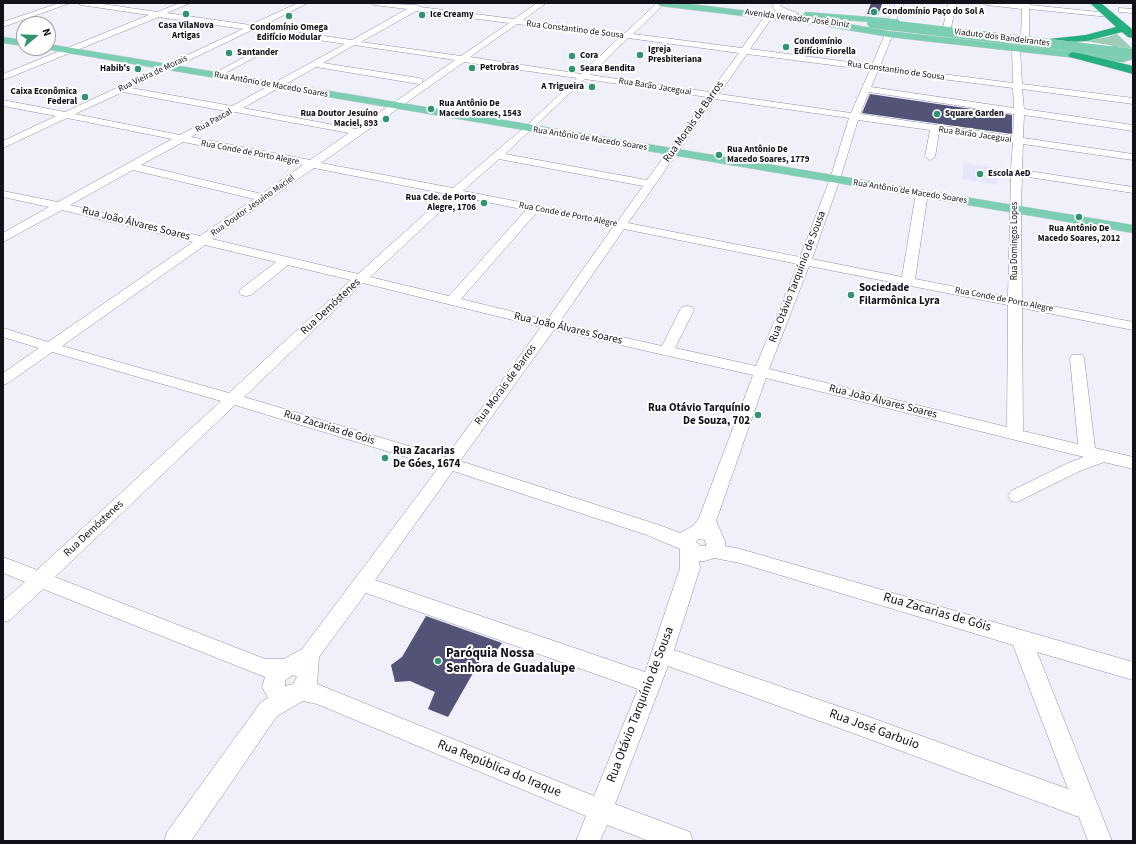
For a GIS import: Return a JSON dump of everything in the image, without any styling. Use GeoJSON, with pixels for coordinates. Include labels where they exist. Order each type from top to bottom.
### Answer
{"type":"FeatureCollection","features":[{"type":"Feature","properties":{"kind":"highway"},"geometry":{"type":"LineString","coordinates":[[1095,3],[1133,36]]}},
{"type":"Feature","properties":{"kind":"highway"},"geometry":{"type":"LineString","coordinates":[[1118,6],[1133,17]]}},
{"type":"Feature","properties":{"kind":"highway"},"geometry":{"type":"LineString","coordinates":[[1053,41],[1087,38],[1123,28]]}},
{"type":"Feature","properties":{"kind":"highway"},"geometry":{"type":"LineString","coordinates":[[1074,55],[1133,70]]}},
{"type":"Feature","properties":{"kind":"main road","name":"Avenida Vereador José Diniz"},"geometry":{"type":"LineString","coordinates":[[660,3],[769,16],[872,23]]}},
{"type":"Feature","properties":{"kind":"main road","name":"Avenida Vereador José Diniz"},"geometry":{"type":"LineString","coordinates":[[704,3],[795,14],[809,18]]}},
{"type":"Feature","properties":{"kind":"main road"},"geometry":{"type":"LineString","coordinates":[[809,18],[889,28],[1016,49],[1113,59],[1128,58],[1132,56],[1126,51],[1116,48],[947,28],[889,28]]}},
{"type":"Feature","properties":{"kind":"main road","name":"Viaduto dos Bandeirantes"},"geometry":{"type":"LineString","coordinates":[[872,23],[1133,54]]}},
{"type":"Feature","properties":{"kind":"main road","name":"Viaduto dos Bandeirantes"},"geometry":{"type":"LineString","coordinates":[[889,28],[1133,58]]}},
{"type":"Feature","properties":{"kind":"main road"},"geometry":{"type":"LineString","coordinates":[[3,40],[16,42]]}},
{"type":"Feature","properties":{"kind":"main road","name":"Rua Antônio de Macedo Soares"},"geometry":{"type":"LineString","coordinates":[[56,48],[1133,229]]}},
{"type":"Feature","properties":{"kind":"street"},"geometry":{"type":"LineString","coordinates":[[3,25],[66,3]]}},
{"type":"Feature","properties":{"kind":"street","name":"Rua Barão Jaceguai"},"geometry":{"type":"LineString","coordinates":[[81,3],[1133,157]]}},
{"type":"Feature","properties":{"kind":"street"},"geometry":{"type":"LineString","coordinates":[[3,77],[186,3]]}},
{"type":"Feature","properties":{"kind":"street","name":"Rua Vieira de Morais"},"geometry":{"type":"LineString","coordinates":[[3,145],[304,3]]}},
{"type":"Feature","properties":{"kind":"street","name":"Rua Constantino de Sousa"},"geometry":{"type":"LineString","coordinates":[[374,3],[626,37],[1133,101]]}},
{"type":"Feature","properties":{"kind":"street","name":"Rua Pascal"},"geometry":{"type":"LineString","coordinates":[[3,238],[423,3]]}},
{"type":"Feature","properties":{"kind":"street","name":"Rua Doutor Jesuíno Maciel"},"geometry":{"type":"LineString","coordinates":[[3,380],[204,241],[542,3]]}},
{"type":"Feature","properties":{"kind":"street","name":"Rua Demóstenes"},"geometry":{"type":"LineString","coordinates":[[3,614],[360,279],[454,193],[529,128],[660,3]]}},
{"type":"Feature","properties":{"kind":"street"},"geometry":{"type":"LineString","coordinates":[[779,3],[776,6],[779,9],[795,14]]}},
{"type":"Feature","properties":{"kind":"street","name":"Rua Otávio Tarquínio de Sousa"},"geometry":{"type":"LineString","coordinates":[[588,841],[662,655],[761,372],[805,261],[835,179],[854,117],[900,3]]}},
{"type":"Feature","properties":{"kind":"street"},"geometry":{"type":"LineString","coordinates":[[947,28],[952,3]]}},
{"type":"Feature","properties":{"kind":"street"},"geometry":{"type":"LineString","coordinates":[[987,3],[1026,5],[1109,15]]}},
{"type":"Feature","properties":{"kind":"street"},"geometry":{"type":"LineString","coordinates":[[1025,37],[1026,5]]}},
{"type":"Feature","properties":{"kind":"street","name":"Rua Morais de Barros"},"geometry":{"type":"LineString","coordinates":[[176,841],[269,709],[450,464],[550,325],[651,184],[711,95],[746,51],[769,16]]}},
{"type":"Feature","properties":{"kind":"street","name":"Rua Domingos Lopes"},"geometry":{"type":"LineString","coordinates":[[1015,434],[1015,172],[1019,112],[1016,49]]}},
{"type":"Feature","properties":{"kind":"street"},"geometry":{"type":"LineString","coordinates":[[215,75],[257,54]]}},
{"type":"Feature","properties":{"kind":"street"},"geometry":{"type":"LineString","coordinates":[[315,64],[419,81]]}},
{"type":"Feature","properties":{"kind":"street"},"geometry":{"type":"LineString","coordinates":[[121,89],[359,132]]}},
{"type":"Feature","properties":{"kind":"street"},"geometry":{"type":"LineString","coordinates":[[865,89],[1133,128]]}},
{"type":"Feature","properties":{"kind":"street","name":"Rua Conde de Porto Alegre"},"geometry":{"type":"LineString","coordinates":[[3,103],[1133,326]]}},
{"type":"Feature","properties":{"kind":"street"},"geometry":{"type":"LineString","coordinates":[[930,157],[935,129]]}},
{"type":"Feature","properties":{"kind":"street"},"geometry":{"type":"LineString","coordinates":[[498,156],[651,184]]}},
{"type":"Feature","properties":{"kind":"street"},"geometry":{"type":"LineString","coordinates":[[132,166],[265,198]]}},
{"type":"Feature","properties":{"kind":"street"},"geometry":{"type":"LineString","coordinates":[[1015,172],[1133,190]]}},
{"type":"Feature","properties":{"kind":"street","name":"Rua João Álvares Soares"},"geometry":{"type":"LineString","coordinates":[[3,194],[60,206],[550,325],[761,372],[1133,463]]}},
{"type":"Feature","properties":{"kind":"street"},"geometry":{"type":"LineString","coordinates":[[908,282],[922,194]]}},
{"type":"Feature","properties":{"kind":"street"},"geometry":{"type":"LineString","coordinates":[[452,301],[534,208]]}},
{"type":"Feature","properties":{"kind":"street"},"geometry":{"type":"LineString","coordinates":[[246,292],[285,261]]}},
{"type":"Feature","properties":{"kind":"street"},"geometry":{"type":"LineString","coordinates":[[667,351],[687,310]]}},
{"type":"Feature","properties":{"kind":"street","name":"Rua Zacarias de Góis"},"geometry":{"type":"LineString","coordinates":[[3,332],[50,348],[233,399],[450,464],[654,530],[740,556],[1133,671]]}},
{"type":"Feature","properties":{"kind":"street"},"geometry":{"type":"LineString","coordinates":[[1017,496],[1074,467],[1095,454],[1076,358]]}},
{"type":"Feature","properties":{"kind":"street","name":"Rua República do Iraque"},"geometry":{"type":"LineString","coordinates":[[3,565],[293,678],[600,810],[682,841]]}},
{"type":"Feature","properties":{"kind":"street"},"geometry":{"type":"LineString","coordinates":[[361,583],[651,684]]}},
{"type":"Feature","properties":{"kind":"street"},"geometry":{"type":"LineString","coordinates":[[1021,638],[1100,841]]}},
{"type":"Feature","properties":{"kind":"street","name":"Rua José Garbuio"},"geometry":{"type":"LineString","coordinates":[[662,655],[861,725],[1086,808]]}},
{"type":"Feature","properties":{"kind":"shaded area","name":"Escola AeD"},"geometry":{"type":"Polygon","coordinates":[[[964,163],[998,168],[997,185],[962,179],[964,163]]]}},
{"type":"Feature","properties":{"kind":"green space"},"geometry":{"type":"Polygon","coordinates":[[[1117,34],[1133,49],[1085,41],[1108,37],[1117,34]]]}},
{"type":"Feature","properties":{"kind":"building"},"geometry":{"type":"Polygon","coordinates":[[[871,3],[882,4],[878,15],[867,14],[871,3]]]}},
{"type":"Feature","properties":{"kind":"building","name":"Square Garden"},"geometry":{"type":"Polygon","coordinates":[[[870,94],[1012,115],[1012,134],[862,113],[870,94]]]}},
{"type":"Feature","properties":{"kind":"building","name":"Paróquia Nossa Senhora de Guadalupe"},"geometry":{"type":"Polygon","coordinates":[[[426,616],[502,643],[493,656],[485,652],[448,717],[428,709],[435,692],[410,681],[395,682],[391,665],[402,657],[426,616]]]}},
{"type":"Feature","properties":{"kind":"place","name":"Condomínio Paço do Sol A"},"geometry":{"type":"Point","coordinates":[874,12]}},
{"type":"Feature","properties":{"kind":"place","name":"Casa VilaNova Artigas"},"geometry":{"type":"Point","coordinates":[186,14]}},
{"type":"Feature","properties":{"kind":"place","name":"Ice Creamy"},"geometry":{"type":"Point","coordinates":[422,15]}},
{"type":"Feature","properties":{"kind":"place","name":"Condomínio Omega Edifício Modular"},"geometry":{"type":"Point","coordinates":[289,16]}},
{"type":"Feature","properties":{"kind":"place","name":"Condomínio Edifício Fiorella"},"geometry":{"type":"Point","coordinates":[786,47]}},
{"type":"Feature","properties":{"kind":"place","name":"Santander"},"geometry":{"type":"Point","coordinates":[229,53]}},
{"type":"Feature","properties":{"kind":"place","name":"Igreja Presbiteriana"},"geometry":{"type":"Point","coordinates":[640,55]}},
{"type":"Feature","properties":{"kind":"place","name":"Cora"},"geometry":{"type":"Point","coordinates":[572,56]}},
{"type":"Feature","properties":{"kind":"place","name":"Petrobras"},"geometry":{"type":"Point","coordinates":[472,68]}},
{"type":"Feature","properties":{"kind":"place","name":"Habib's"},"geometry":{"type":"Point","coordinates":[138,69]}},
{"type":"Feature","properties":{"kind":"place","name":"Seara Bendita"},"geometry":{"type":"Point","coordinates":[572,69]}},
{"type":"Feature","properties":{"kind":"place","name":"A Trigueira"},"geometry":{"type":"Point","coordinates":[592,87]}},
{"type":"Feature","properties":{"kind":"place","name":"Caixa Econômica Federal"},"geometry":{"type":"Point","coordinates":[85,97]}},
{"type":"Feature","properties":{"kind":"place","name":"Rua Antônio De Macedo Soares, 1543"},"geometry":{"type":"Point","coordinates":[431,109]}},
{"type":"Feature","properties":{"kind":"place","name":"Square Garden"},"geometry":{"type":"Point","coordinates":[937,114]}},
{"type":"Feature","properties":{"kind":"place","name":"Rua Doutor Jesuíno Maciel, 893"},"geometry":{"type":"Point","coordinates":[386,119]}},
{"type":"Feature","properties":{"kind":"place","name":"Rua Antônio De Macedo Soares, 1779"},"geometry":{"type":"Point","coordinates":[719,155]}},
{"type":"Feature","properties":{"kind":"place","name":"Escola AeD"},"geometry":{"type":"Point","coordinates":[980,174]}},
{"type":"Feature","properties":{"kind":"place","name":"Rua Cde. de Porto Alegre, 1706"},"geometry":{"type":"Point","coordinates":[484,203]}},
{"type":"Feature","properties":{"kind":"place","name":"Rua Antônio De Macedo Soares, 2012"},"geometry":{"type":"Point","coordinates":[1079,217]}},
{"type":"Feature","properties":{"kind":"place","name":"Sociedade Filarmônica Lyra"},"geometry":{"type":"Point","coordinates":[851,295]}},
{"type":"Feature","properties":{"kind":"place","name":"Rua Otávio Tarquínio De Souza, 702"},"geometry":{"type":"Point","coordinates":[758,415]}},
{"type":"Feature","properties":{"kind":"place","name":"Rua Zacarias De Góes, 1674"},"geometry":{"type":"Point","coordinates":[385,458]}},
{"type":"Feature","properties":{"kind":"place","name":"Paróquia Nossa Senhora de Guadalupe"},"geometry":{"type":"Point","coordinates":[438,661]}}]}
